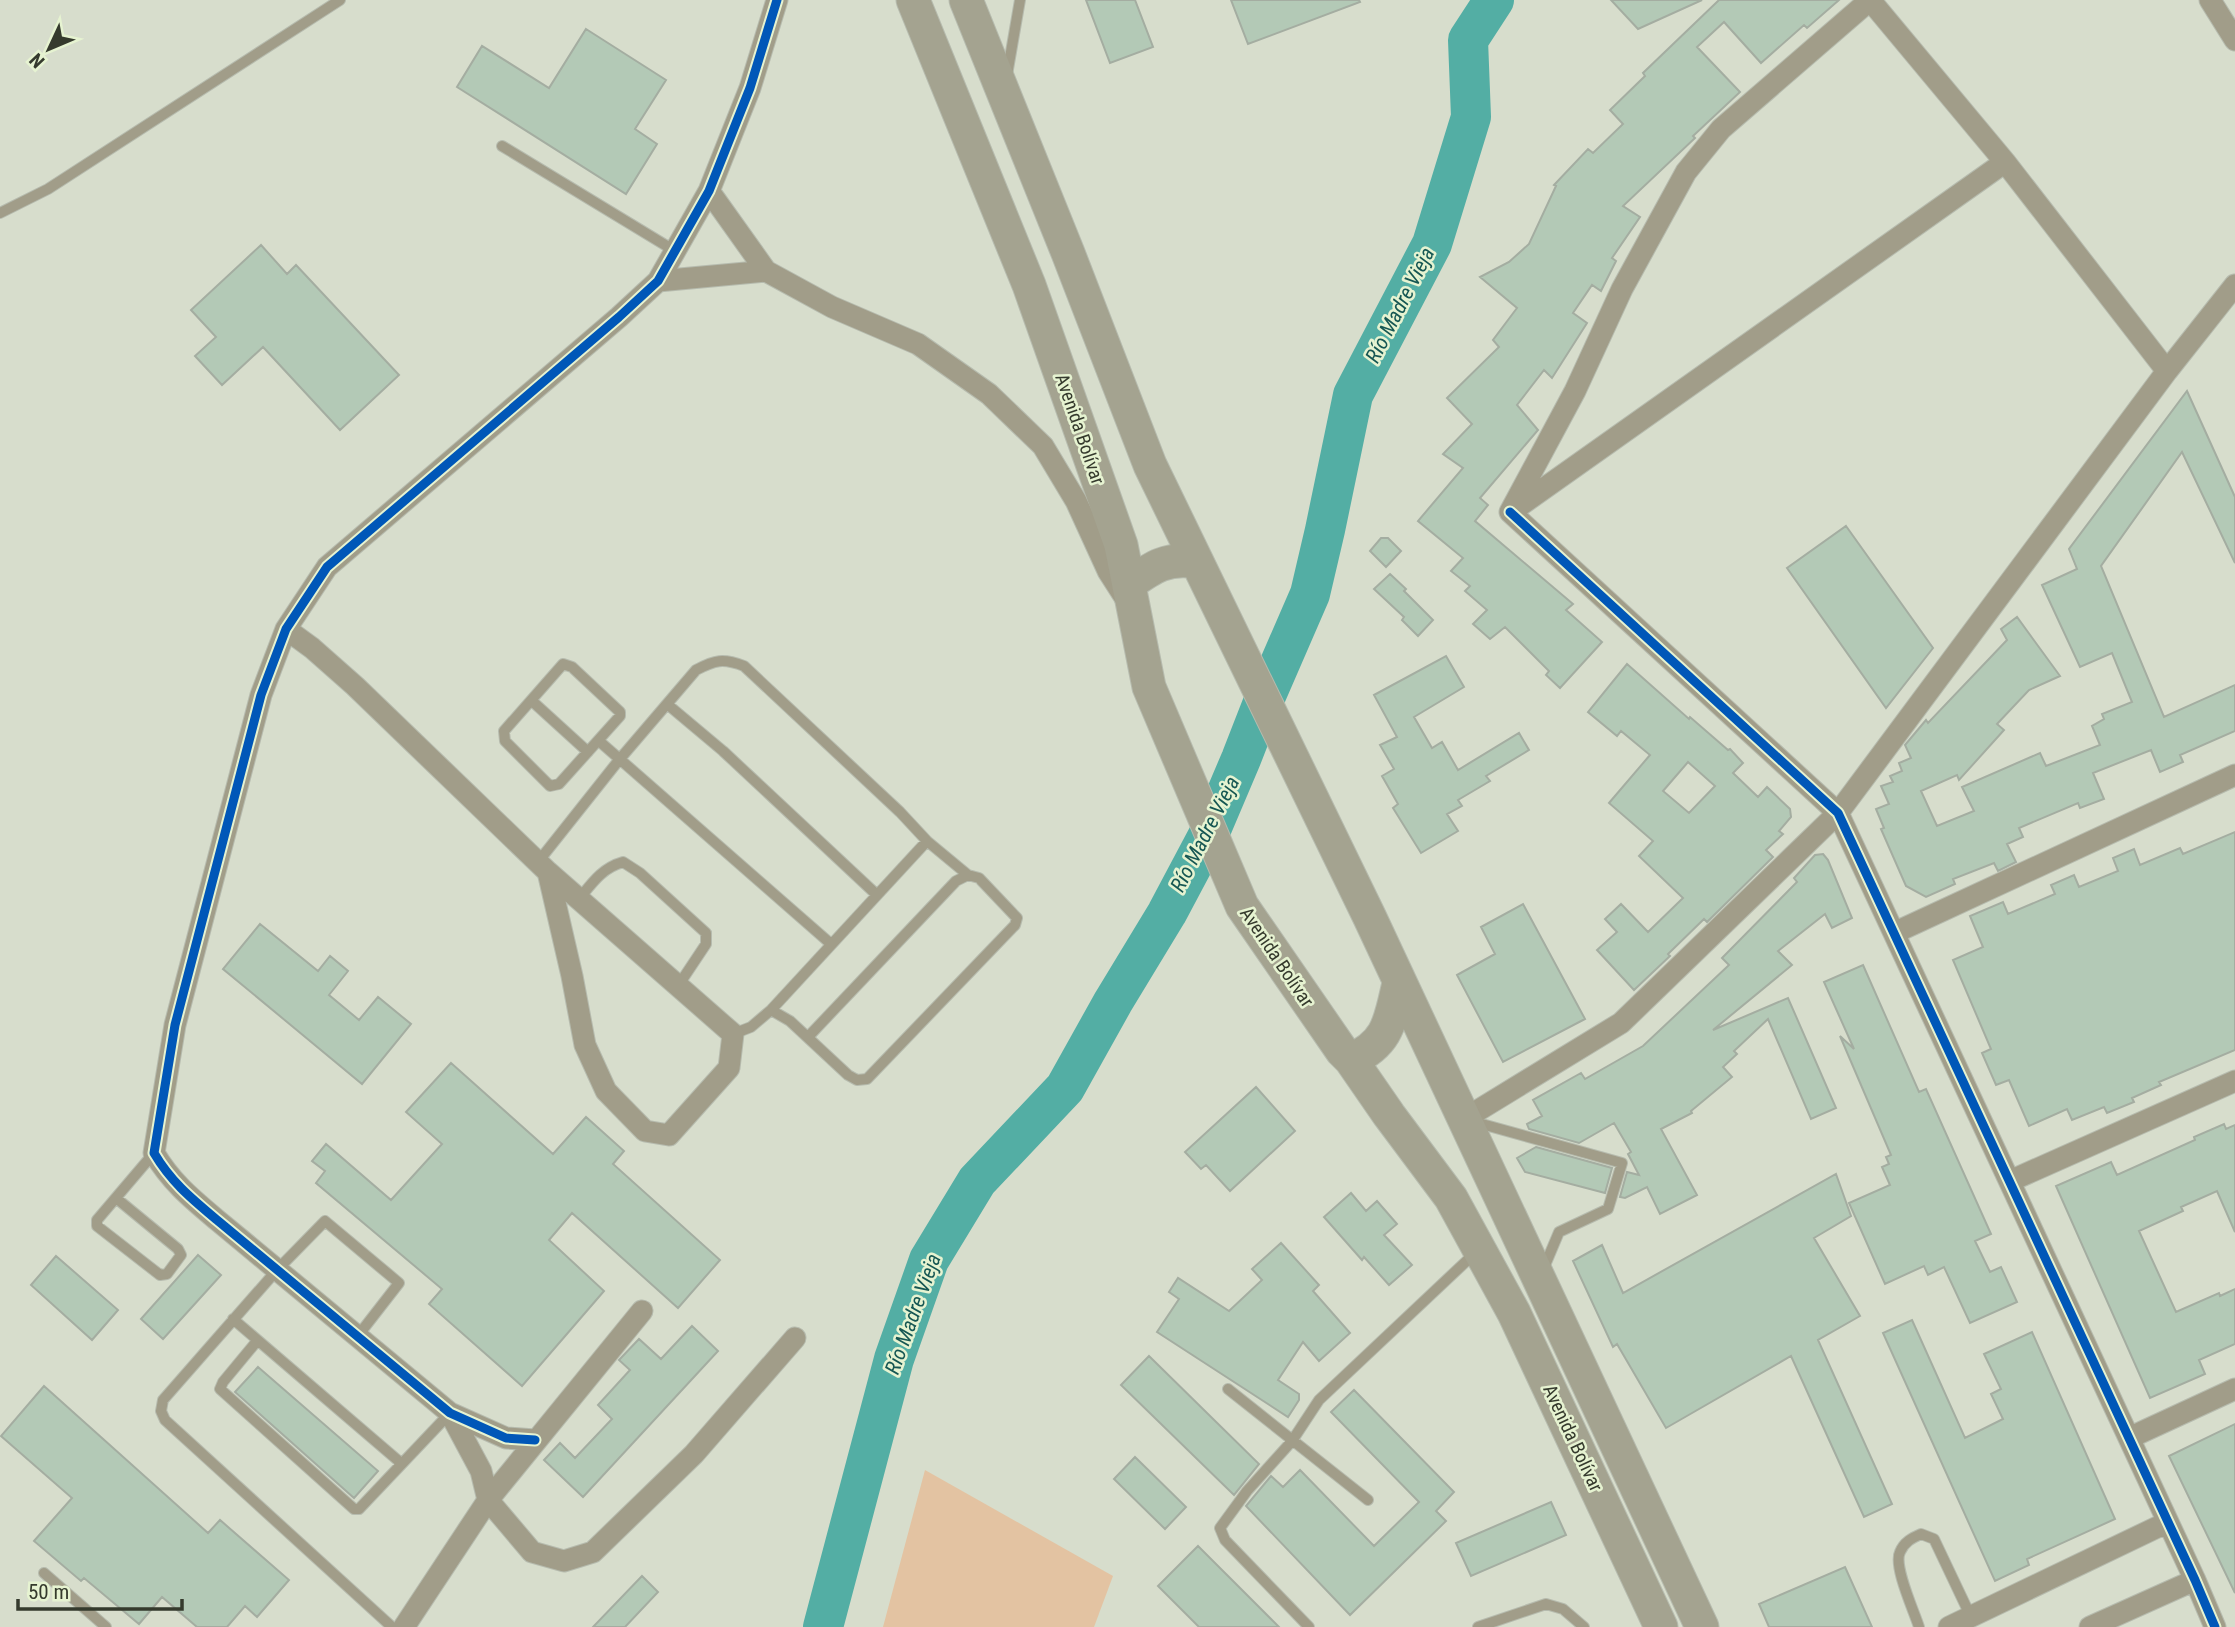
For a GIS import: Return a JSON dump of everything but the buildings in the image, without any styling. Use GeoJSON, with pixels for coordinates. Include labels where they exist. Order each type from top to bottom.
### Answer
{"type":"FeatureCollection","features":[{"type":"Feature","properties":{"kind":"main road","name":"Avenida Bolívar"},"geometry":{"type":"LineString","coordinates":[[913,0],[1029,285],[1121,545],[1149,687],[1242,906],[1346,1055],[1451,1198],[1514,1313],[1661,1627]]}},
{"type":"Feature","properties":{"kind":"main road","name":"Avenida Bolívar"},"geometry":{"type":"LineString","coordinates":[[966,0],[1150,466],[1370,918],[1702,1627]]}},
{"type":"Feature","properties":{"kind":"main road"},"geometry":{"type":"LineString","coordinates":[[1129,584],[1150,569],[1166,562],[1182,559],[1197,562]]}},
{"type":"Feature","properties":{"kind":"main road"},"geometry":{"type":"LineString","coordinates":[[1346,1055],[1367,1053],[1376,1046],[1390,1022],[1399,984]]}},
{"type":"Feature","properties":{"kind":"street"},"geometry":{"type":"LineString","coordinates":[[535,1440],[506,1438],[450,1413],[184,1192],[167,1174],[154,1153],[175,1024],[261,695],[286,629],[327,567],[658,281],[709,191],[750,88],[777,0]]}},
{"type":"Feature","properties":{"kind":"street"},"geometry":{"type":"LineString","coordinates":[[1510,513],[1575,391],[1622,289],[1686,172],[1721,129],[1870,0],[2005,162],[2167,371]]}},
{"type":"Feature","properties":{"kind":"street"},"geometry":{"type":"LineString","coordinates":[[2210,0],[2235,40]]}},
{"type":"Feature","properties":{"kind":"street"},"geometry":{"type":"LineString","coordinates":[[1510,513],[2005,162]]}},
{"type":"Feature","properties":{"kind":"street"},"geometry":{"type":"LineString","coordinates":[[709,191],[766,271],[832,307],[918,344],[989,394],[1043,446],[1076,501],[1108,570],[1137,618]]}},
{"type":"Feature","properties":{"kind":"street"},"geometry":{"type":"LineString","coordinates":[[658,281],[766,271]]}},
{"type":"Feature","properties":{"kind":"street"},"geometry":{"type":"LineString","coordinates":[[1464,1119],[1621,1023],[1838,813],[2167,371],[2235,285]]}},
{"type":"Feature","properties":{"kind":"street"},"geometry":{"type":"LineString","coordinates":[[1510,513],[1838,813],[2215,1627]]}},
{"type":"Feature","properties":{"kind":"street"},"geometry":{"type":"LineString","coordinates":[[286,629],[355,686],[543,867],[733,1034],[729,1068],[669,1135],[645,1131],[606,1091],[585,1045],[543,867]]}},
{"type":"Feature","properties":{"kind":"street"},"geometry":{"type":"LineString","coordinates":[[1894,933],[2235,775]]}},
{"type":"Feature","properties":{"kind":"street"},"geometry":{"type":"LineString","coordinates":[[2010,1181],[2235,1081]]}},
{"type":"Feature","properties":{"kind":"street"},"geometry":{"type":"LineString","coordinates":[[404,1627],[488,1500],[642,1311]]}},
{"type":"Feature","properties":{"kind":"street"},"geometry":{"type":"LineString","coordinates":[[450,1413],[481,1471],[488,1500],[532,1552],[564,1561],[593,1552],[694,1454],[795,1338]]}},
{"type":"Feature","properties":{"kind":"street"},"geometry":{"type":"LineString","coordinates":[[2129,1438],[2235,1389]]}},
{"type":"Feature","properties":{"kind":"street"},"geometry":{"type":"LineString","coordinates":[[1949,1627],[2168,1522]]}},
{"type":"Feature","properties":{"kind":"street"},"geometry":{"type":"LineString","coordinates":[[2090,1627],[2195,1580]]}},
{"type":"Feature","properties":{"kind":"lane"},"geometry":{"type":"LineString","coordinates":[[0,213],[48,189],[340,0]]}},
{"type":"Feature","properties":{"kind":"lane"},"geometry":{"type":"LineString","coordinates":[[1004,94],[1020,0]]}},
{"type":"Feature","properties":{"kind":"lane"},"geometry":{"type":"LineString","coordinates":[[502,146],[675,251]]}},
{"type":"Feature","properties":{"kind":"lane"},"geometry":{"type":"LineString","coordinates":[[543,867],[619,760],[696,670],[711,663],[728,660],[744,666],[900,812],[927,841],[968,876],[979,878],[1017,918],[1015,925],[867,1079],[857,1080],[848,1075],[790,1021],[771,1010]]}},
{"type":"Feature","properties":{"kind":"lane"},"geometry":{"type":"LineString","coordinates":[[563,664],[572,667],[620,712],[620,716],[599,741],[559,784],[550,786],[505,741],[503,735],[563,664]]}},
{"type":"Feature","properties":{"kind":"lane"},"geometry":{"type":"LineString","coordinates":[[532,701],[588,752]]}},
{"type":"Feature","properties":{"kind":"lane"},"geometry":{"type":"LineString","coordinates":[[667,704],[723,751],[877,895]]}},
{"type":"Feature","properties":{"kind":"lane"},"geometry":{"type":"LineString","coordinates":[[599,741],[831,944]]}},
{"type":"Feature","properties":{"kind":"lane"},"geometry":{"type":"LineString","coordinates":[[733,1034],[751,1027],[771,1010],[927,841]]}},
{"type":"Feature","properties":{"kind":"lane"},"geometry":{"type":"LineString","coordinates":[[579,899],[609,866],[623,862],[640,873],[705,933],[706,944],[678,986]]}},
{"type":"Feature","properties":{"kind":"lane"},"geometry":{"type":"LineString","coordinates":[[808,1037],[956,881],[968,876]]}},
{"type":"Feature","properties":{"kind":"lane"},"geometry":{"type":"LineString","coordinates":[[1464,1119],[1622,1163],[1608,1209],[1559,1232],[1539,1279]]}},
{"type":"Feature","properties":{"kind":"lane"},"geometry":{"type":"LineString","coordinates":[[116,1198],[178,1249],[181,1255],[167,1274],[160,1275],[97,1226],[97,1220],[154,1153]]}},
{"type":"Feature","properties":{"kind":"lane"},"geometry":{"type":"LineString","coordinates":[[356,1336],[399,1283],[325,1221],[277,1270],[163,1400],[161,1411],[165,1420],[392,1627]]}},
{"type":"Feature","properties":{"kind":"lane"},"geometry":{"type":"LineString","coordinates":[[1309,1627],[1221,1534],[1220,1528],[1247,1491],[1292,1441],[1319,1400],[1479,1249]]}},
{"type":"Feature","properties":{"kind":"lane"},"geometry":{"type":"LineString","coordinates":[[233,1319],[401,1463]]}},
{"type":"Feature","properties":{"kind":"lane"},"geometry":{"type":"LineString","coordinates":[[257,1341],[220,1389],[348,1506],[359,1509],[450,1413]]}},
{"type":"Feature","properties":{"kind":"lane"},"geometry":{"type":"LineString","coordinates":[[1228,1389],[1368,1500]]}},
{"type":"Feature","properties":{"kind":"lane"},"geometry":{"type":"LineString","coordinates":[[1919,1627],[1898,1565],[1899,1553],[1909,1539],[1921,1534],[1934,1539],[1971,1617]]}},
{"type":"Feature","properties":{"kind":"lane"},"geometry":{"type":"LineString","coordinates":[[44,1573],[106,1627]]}},
{"type":"Feature","properties":{"kind":"lane"},"geometry":{"type":"LineString","coordinates":[[1478,1627],[1546,1604],[1563,1609],[1584,1627]]}},
{"type":"Feature","properties":{"kind":"shaded area"},"geometry":{"type":"Polygon","coordinates":[[[925,1470],[1113,1576],[1094,1627],[883,1627],[925,1470]]]}},
{"type":"Feature","properties":{"kind":"waterway","name":"Río Madre Vieja"},"geometry":{"type":"LineString","coordinates":[[823,1627],[894,1359],[929,1260],[977,1181],[1065,1088],[1167,913],[1210,832],[1310,594],[1353,395],[1432,244],[1471,117],[1468,40],[1494,0]]}},
{"type":"Feature","properties":{"kind":"cycle path"},"geometry":{"type":"LineString","coordinates":[[535,1440],[506,1438],[450,1413],[208,1212],[175,1181],[154,1153],[175,1025],[261,695],[286,629],[327,567],[658,281],[709,191],[750,88],[777,0]]}},
{"type":"Feature","properties":{"kind":"cycle path"},"geometry":{"type":"LineString","coordinates":[[1510,512],[1838,813],[2215,1627]]}}]}
